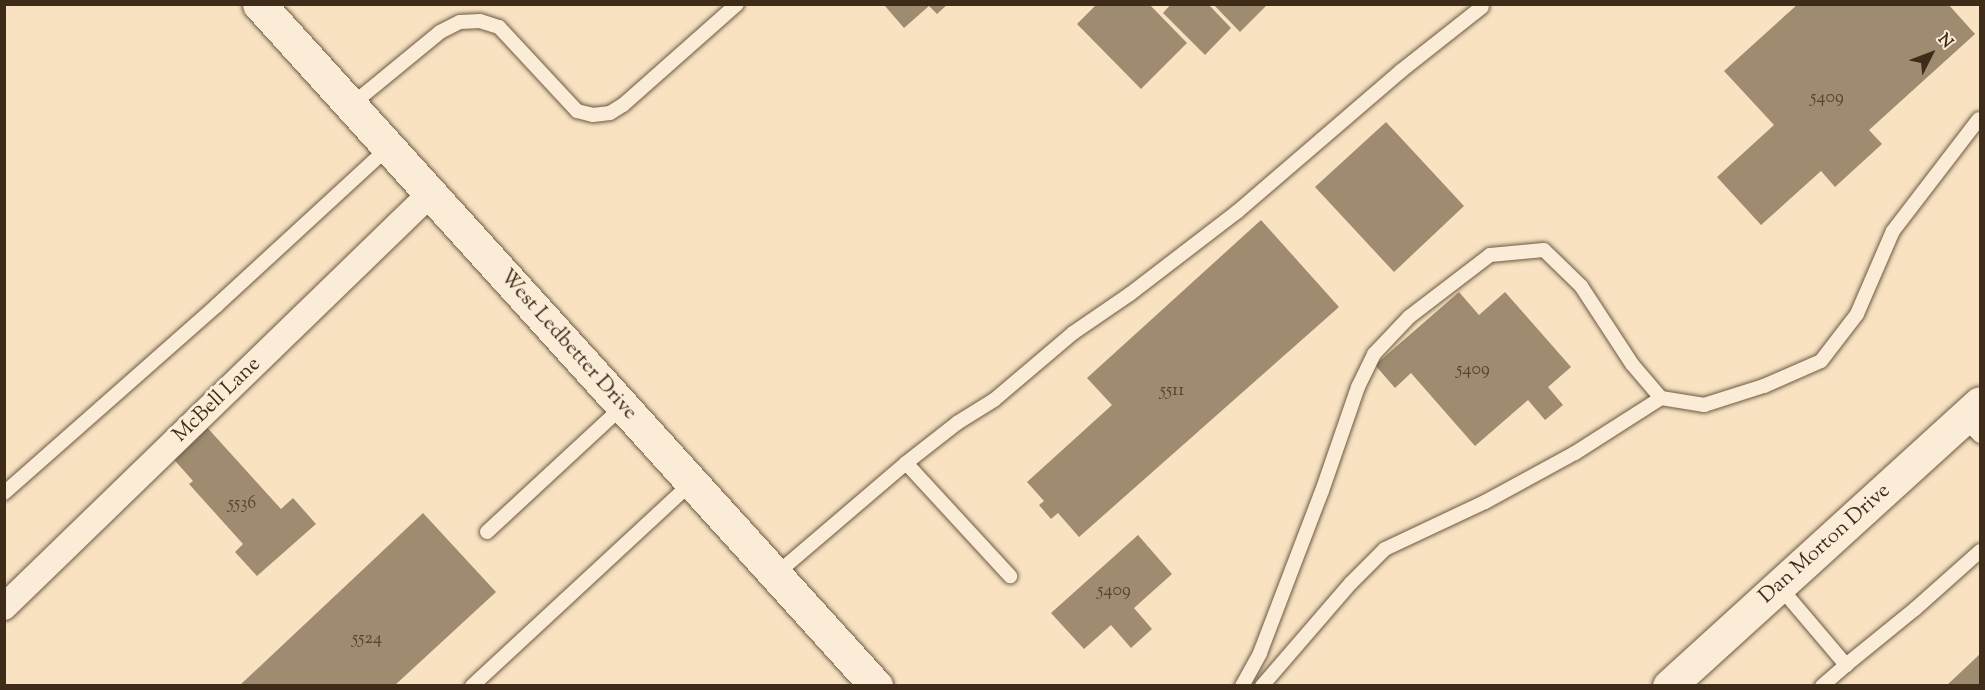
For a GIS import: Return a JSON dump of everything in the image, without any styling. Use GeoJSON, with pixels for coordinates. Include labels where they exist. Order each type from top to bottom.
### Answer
{"type":"FeatureCollection","features":[{"type":"Feature","properties":{"kind":"street","name":"West Ledbetter Drive"},"geometry":{"type":"LineString","coordinates":[[259,4],[876,686]]}},
{"type":"Feature","properties":{"kind":"street","name":"McBell Lane"},"geometry":{"type":"LineString","coordinates":[[4,607],[430,194]]}},
{"type":"Feature","properties":{"kind":"street","name":"Dan Morton Drive"},"geometry":{"type":"LineString","coordinates":[[1669,686],[1779,586],[1975,419]]}},
{"type":"Feature","properties":{"kind":"lane"},"geometry":{"type":"LineString","coordinates":[[350,106],[440,32],[460,22],[480,21],[499,27],[577,111],[593,114],[610,113],[623,105],[737,4]]}},
{"type":"Feature","properties":{"kind":"lane"},"geometry":{"type":"LineString","coordinates":[[776,575],[906,463],[957,423],[994,400],[1073,333],[1130,294],[1237,212],[1401,71],[1482,8]]}},
{"type":"Feature","properties":{"kind":"lane"},"geometry":{"type":"LineString","coordinates":[[1242,686],[1260,653],[1322,491],[1358,387],[1374,354],[1409,317],[1490,255],[1544,250],[1581,286],[1632,364],[1661,398],[1704,405],[1764,386],[1821,361],[1857,314],[1893,231],[1979,119]]}},
{"type":"Feature","properties":{"kind":"lane"},"geometry":{"type":"LineString","coordinates":[[4,493],[216,306],[389,147]]}},
{"type":"Feature","properties":{"kind":"lane"},"geometry":{"type":"LineString","coordinates":[[1262,686],[1351,583],[1385,549],[1485,502],[1575,453],[1661,398]]}},
{"type":"Feature","properties":{"kind":"lane"},"geometry":{"type":"LineString","coordinates":[[487,532],[623,406]]}},
{"type":"Feature","properties":{"kind":"lane"},"geometry":{"type":"LineString","coordinates":[[906,463],[1010,576]]}},
{"type":"Feature","properties":{"kind":"lane"},"geometry":{"type":"LineString","coordinates":[[472,686],[692,482]]}},
{"type":"Feature","properties":{"kind":"lane"},"geometry":{"type":"LineString","coordinates":[[1822,686],[1915,609],[1980,551]]}},
{"type":"Feature","properties":{"kind":"lane"},"geometry":{"type":"LineString","coordinates":[[1779,586],[1846,665]]}},
{"type":"Feature","properties":{"kind":"building"},"geometry":{"type":"Polygon","coordinates":[[[887,4],[948,4],[937,14],[929,6],[904,28],[885,6],[887,4]]]}},
{"type":"Feature","properties":{"kind":"building"},"geometry":{"type":"Polygon","coordinates":[[[1097,4],[1149,4],[1187,43],[1141,89],[1077,24],[1097,4]]]}},
{"type":"Feature","properties":{"kind":"building"},"geometry":{"type":"Polygon","coordinates":[[[1171,4],[1208,4],[1231,28],[1205,55],[1163,13],[1171,4]]]}},
{"type":"Feature","properties":{"kind":"building"},"geometry":{"type":"Polygon","coordinates":[[[1213,4],[1268,4],[1240,32],[1213,4]]]}},
{"type":"Feature","properties":{"kind":"building"},"geometry":{"type":"Polygon","coordinates":[[[1798,4],[1948,4],[1975,34],[1869,130],[1882,144],[1835,187],[1821,171],[1761,225],[1717,177],[1774,125],[1724,71],[1798,4]]]}},
{"type":"Feature","properties":{"kind":"building"},"geometry":{"type":"Polygon","coordinates":[[[1386,122],[1464,206],[1394,272],[1315,187],[1386,122]]]}},
{"type":"Feature","properties":{"kind":"building"},"geometry":{"type":"Polygon","coordinates":[[[1261,220],[1339,307],[1079,537],[1058,513],[1051,519],[1039,505],[1044,501],[1027,482],[1112,405],[1087,378],[1261,220]]]}},
{"type":"Feature","properties":{"kind":"building"},"geometry":{"type":"Polygon","coordinates":[[[1459,292],[1479,315],[1505,292],[1571,367],[1548,387],[1563,405],[1545,420],[1528,400],[1475,446],[1411,373],[1395,388],[1375,365],[1459,292]]]}},
{"type":"Feature","properties":{"kind":"building"},"geometry":{"type":"Polygon","coordinates":[[[204,424],[281,509],[293,498],[316,524],[257,576],[235,552],[243,544],[189,484],[193,481],[170,455],[204,424]]]}},
{"type":"Feature","properties":{"kind":"building"},"geometry":{"type":"Polygon","coordinates":[[[423,513],[496,592],[394,686],[239,686],[423,513]]]}},
{"type":"Feature","properties":{"kind":"building"},"geometry":{"type":"Polygon","coordinates":[[[1138,535],[1172,574],[1134,608],[1152,629],[1131,648],[1111,625],[1084,649],[1051,613],[1138,535]]]}},
{"type":"Feature","properties":{"kind":"building"},"geometry":{"type":"Polygon","coordinates":[[[1980,654],[1980,686],[1946,686],[1980,654]]]}}]}
